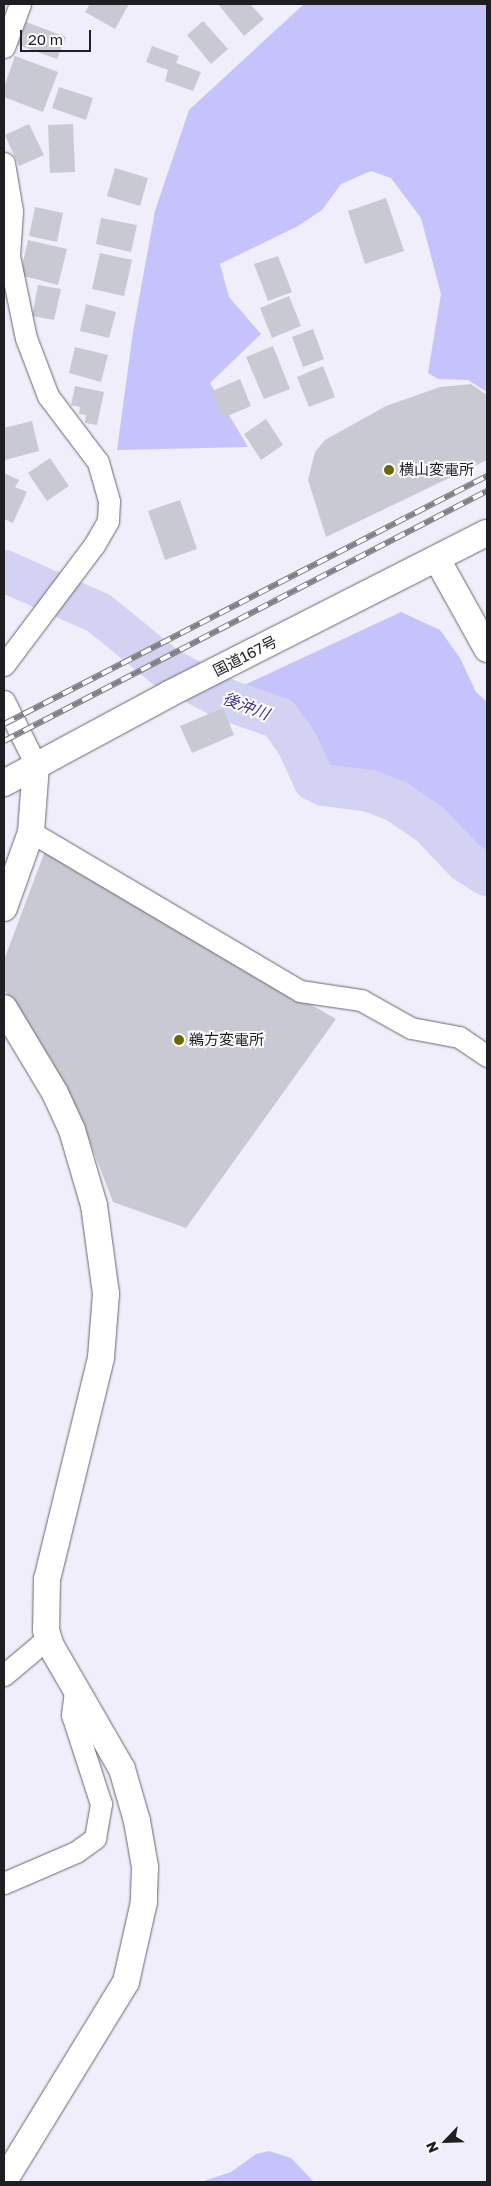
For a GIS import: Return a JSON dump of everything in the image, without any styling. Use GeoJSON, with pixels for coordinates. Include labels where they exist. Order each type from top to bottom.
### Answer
{"type":"FeatureCollection","features":[{"type":"Feature","properties":{"kind":"street"},"geometry":{"type":"LineString","coordinates":[[4,47],[20,4]]}},
{"type":"Feature","properties":{"kind":"street"},"geometry":{"type":"LineString","coordinates":[[4,163],[12,211],[8,256],[26,338],[48,396],[98,462],[109,501],[108,521],[94,545],[4,665]]}},
{"type":"Feature","properties":{"kind":"street","name":"国道167号"},"geometry":{"type":"LineString","coordinates":[[4,783],[169,694],[487,533]]}},
{"type":"Feature","properties":{"kind":"street"},"geometry":{"type":"LineString","coordinates":[[437,559],[487,649]]}},
{"type":"Feature","properties":{"kind":"street"},"geometry":{"type":"LineString","coordinates":[[4,701],[36,765],[31,832],[4,908]]}},
{"type":"Feature","properties":{"kind":"street"},"geometry":{"type":"LineString","coordinates":[[31,832],[300,992],[361,1000],[411,1028],[459,1037],[487,1056]]}},
{"type":"Feature","properties":{"kind":"street"},"geometry":{"type":"LineString","coordinates":[[4,1008],[55,1093],[82,1158],[100,1237],[106,1294],[102,1358],[47,1579],[44,1613],[48,1638],[122,1770],[137,1821],[145,1867],[144,1902],[126,1982],[4,2181]]}},
{"type":"Feature","properties":{"kind":"street"},"geometry":{"type":"LineString","coordinates":[[4,1675],[48,1638]]}},
{"type":"Feature","properties":{"kind":"street"},"geometry":{"type":"LineString","coordinates":[[4,1883],[76,1852],[95,1838],[101,1804],[72,1715],[75,1688]]}},
{"type":"Feature","properties":{"kind":"shaded area"},"geometry":{"type":"Polygon","coordinates":[[[304,4],[487,4],[487,392],[468,380],[438,379],[428,373],[441,294],[421,218],[391,178],[371,171],[341,184],[322,210],[298,226],[220,264],[229,297],[261,334],[210,383],[248,447],[117,450],[133,332],[155,211],[189,110],[304,4]]]}},
{"type":"Feature","properties":{"kind":"shaded area"},"geometry":{"type":"Polygon","coordinates":[[[401,612],[440,630],[460,658],[476,692],[487,702],[487,892],[397,811],[364,798],[328,771],[290,706],[246,700],[238,688],[401,612]]]}},
{"type":"Feature","properties":{"kind":"shaded area"},"geometry":{"type":"Polygon","coordinates":[[[269,2151],[291,2158],[314,2182],[201,2182],[231,2172],[256,2154],[269,2151]]]}},
{"type":"Feature","properties":{"kind":"building"},"geometry":{"type":"Polygon","coordinates":[[[90,4],[129,4],[115,29],[85,12],[90,4]]]}},
{"type":"Feature","properties":{"kind":"building"},"geometry":{"type":"Polygon","coordinates":[[[218,4],[250,4],[264,19],[244,36],[218,4]]]}},
{"type":"Feature","properties":{"kind":"building"},"geometry":{"type":"Polygon","coordinates":[[[203,21],[228,49],[211,64],[187,35],[203,21]]]}},
{"type":"Feature","properties":{"kind":"building"},"geometry":{"type":"Polygon","coordinates":[[[26,22],[66,37],[57,59],[18,45],[26,22]]]}},
{"type":"Feature","properties":{"kind":"building"},"geometry":{"type":"Polygon","coordinates":[[[152,46],[179,56],[176,63],[201,72],[193,91],[165,81],[168,70],[146,62],[152,46]]]}},
{"type":"Feature","properties":{"kind":"building"},"geometry":{"type":"Polygon","coordinates":[[[15,56],[58,72],[43,112],[4,97],[4,87],[15,56]]]}},
{"type":"Feature","properties":{"kind":"building"},"geometry":{"type":"Polygon","coordinates":[[[59,87],[93,98],[86,120],[52,108],[59,87]]]}},
{"type":"Feature","properties":{"kind":"building"},"geometry":{"type":"Polygon","coordinates":[[[29,124],[44,155],[19,166],[5,135],[29,124]]]}},
{"type":"Feature","properties":{"kind":"building"},"geometry":{"type":"Polygon","coordinates":[[[73,124],[75,172],[50,173],[48,125],[73,124]]]}},
{"type":"Feature","properties":{"kind":"building"},"geometry":{"type":"Polygon","coordinates":[[[115,168],[148,178],[140,206],[107,196],[115,168]]]}},
{"type":"Feature","properties":{"kind":"building"},"geometry":{"type":"Polygon","coordinates":[[[386,198],[404,251],[365,264],[348,211],[386,198]]]}},
{"type":"Feature","properties":{"kind":"building"},"geometry":{"type":"Polygon","coordinates":[[[35,207],[63,213],[57,242],[29,236],[35,207]]]}},
{"type":"Feature","properties":{"kind":"building"},"geometry":{"type":"Polygon","coordinates":[[[101,218],[137,225],[131,252],[96,244],[101,218]]]}},
{"type":"Feature","properties":{"kind":"building"},"geometry":{"type":"Polygon","coordinates":[[[28,240],[67,249],[58,285],[20,275],[28,240]]]}},
{"type":"Feature","properties":{"kind":"building"},"geometry":{"type":"Polygon","coordinates":[[[100,253],[132,260],[124,296],[92,289],[100,253]]]}},
{"type":"Feature","properties":{"kind":"building"},"geometry":{"type":"Polygon","coordinates":[[[278,256],[292,292],[268,301],[254,264],[278,256]]]}},
{"type":"Feature","properties":{"kind":"building"},"geometry":{"type":"Polygon","coordinates":[[[38,285],[61,289],[54,320],[32,316],[38,285]]]}},
{"type":"Feature","properties":{"kind":"building"},"geometry":{"type":"Polygon","coordinates":[[[289,296],[301,326],[272,338],[260,308],[289,296]]]}},
{"type":"Feature","properties":{"kind":"building"},"geometry":{"type":"Polygon","coordinates":[[[86,304],[116,312],[109,338],[80,331],[86,304]]]}},
{"type":"Feature","properties":{"kind":"building"},"geometry":{"type":"Polygon","coordinates":[[[313,329],[324,359],[303,367],[292,337],[313,329]]]}},
{"type":"Feature","properties":{"kind":"building"},"geometry":{"type":"Polygon","coordinates":[[[273,346],[290,389],[264,399],[246,357],[273,346]]]}},
{"type":"Feature","properties":{"kind":"building"},"geometry":{"type":"Polygon","coordinates":[[[75,347],[108,355],[101,382],[69,373],[75,347]]]}},
{"type":"Feature","properties":{"kind":"building"},"geometry":{"type":"Polygon","coordinates":[[[323,366],[335,397],[309,407],[297,377],[323,366]]]}},
{"type":"Feature","properties":{"kind":"building"},"geometry":{"type":"Polygon","coordinates":[[[240,379],[251,406],[223,418],[212,391],[240,379]]]}},
{"type":"Feature","properties":{"kind":"building","name":"横山変電所"},"geometry":{"type":"Polygon","coordinates":[[[471,384],[487,395],[487,460],[326,537],[308,480],[315,452],[325,440],[386,406],[440,387],[471,384]]]}},
{"type":"Feature","properties":{"kind":"building"},"geometry":{"type":"Polygon","coordinates":[[[75,386],[104,392],[97,425],[85,423],[86,415],[79,414],[80,407],[71,405],[75,386]]]}},
{"type":"Feature","properties":{"kind":"building"},"geometry":{"type":"Polygon","coordinates":[[[266,419],[283,445],[261,460],[244,434],[266,419]]]}},
{"type":"Feature","properties":{"kind":"building"},"geometry":{"type":"Polygon","coordinates":[[[32,421],[39,451],[5,460],[4,428],[32,421]]]}},
{"type":"Feature","properties":{"kind":"building"},"geometry":{"type":"Polygon","coordinates":[[[50,458],[69,486],[47,501],[28,473],[50,458]]]}},
{"type":"Feature","properties":{"kind":"building"},"geometry":{"type":"Polygon","coordinates":[[[4,473],[19,480],[15,487],[27,492],[13,523],[4,519],[4,473]]]}},
{"type":"Feature","properties":{"kind":"building"},"geometry":{"type":"Polygon","coordinates":[[[180,500],[197,549],[165,560],[148,511],[180,500]]]}},
{"type":"Feature","properties":{"kind":"building"},"geometry":{"type":"Polygon","coordinates":[[[223,708],[234,735],[192,753],[180,726],[223,708]]]}},
{"type":"Feature","properties":{"kind":"building","name":"鵜方変電所"},"geometry":{"type":"Polygon","coordinates":[[[45,851],[336,1019],[186,1228],[113,1202],[88,1137],[52,1061],[4,989],[4,960],[45,851]]]}},
{"type":"Feature","properties":{"kind":"waterway","name":"後沖川"},"geometry":{"type":"LineString","coordinates":[[4,571],[99,613],[165,667],[227,700],[279,718],[297,743],[314,780],[324,785],[370,791],[396,801],[430,824],[466,862],[487,875]]}},
{"type":"Feature","properties":{"kind":"railway"},"geometry":{"type":"LineString","coordinates":[[4,724],[487,476]]}},
{"type":"Feature","properties":{"kind":"railway"},"geometry":{"type":"LineString","coordinates":[[4,741],[487,491]]}},
{"type":"Feature","properties":{"kind":"place","name":"横山変電所"},"geometry":{"type":"Point","coordinates":[389,470]}},
{"type":"Feature","properties":{"kind":"place","name":"鵜方変電所"},"geometry":{"type":"Point","coordinates":[179,1040]}}]}
